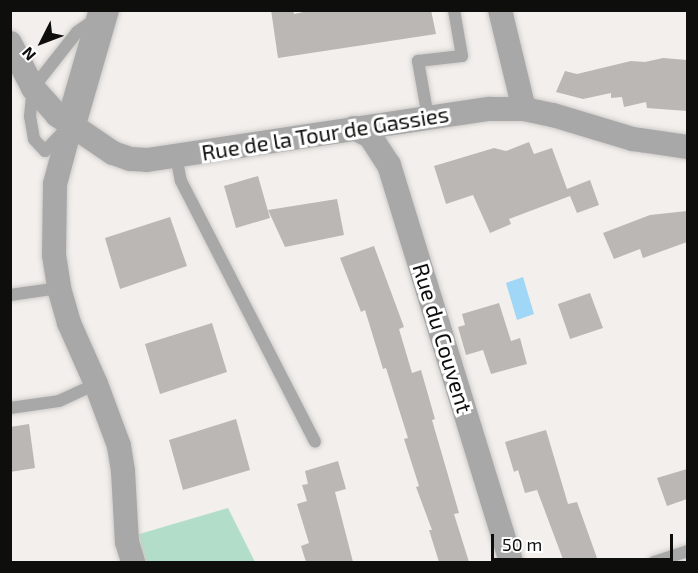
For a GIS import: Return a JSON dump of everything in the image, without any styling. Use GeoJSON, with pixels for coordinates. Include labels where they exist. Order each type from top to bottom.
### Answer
{"type":"FeatureCollection","features":[{"type":"Feature","properties":{"kind":"street"},"geometry":{"type":"LineString","coordinates":[[500,10],[524,110]]}},
{"type":"Feature","properties":{"kind":"street"},"geometry":{"type":"LineString","coordinates":[[103,12],[55,184],[54,255],[58,288],[69,323],[96,384],[119,446],[123,471],[127,542],[133,562]]}},
{"type":"Feature","properties":{"kind":"street","name":"Rue de la Tour de Gassies"},"geometry":{"type":"LineString","coordinates":[[10,43],[33,88],[57,115],[113,153],[130,159],[176,156],[490,109],[524,110],[553,115],[633,139],[687,147]]}},
{"type":"Feature","properties":{"kind":"street","name":"Rue du Couvent"},"geometry":{"type":"LineString","coordinates":[[354,128],[370,136],[389,165],[511,562]]}},
{"type":"Feature","properties":{"kind":"lane"},"geometry":{"type":"LineString","coordinates":[[428,117],[418,61],[462,56],[454,10]]}},
{"type":"Feature","properties":{"kind":"lane"},"geometry":{"type":"LineString","coordinates":[[71,124],[45,151],[34,139],[30,116],[33,88],[77,32],[103,12]]}},
{"type":"Feature","properties":{"kind":"lane"},"geometry":{"type":"LineString","coordinates":[[176,156],[181,181],[315,442]]}},
{"type":"Feature","properties":{"kind":"lane"},"geometry":{"type":"LineString","coordinates":[[10,295],[58,288]]}},
{"type":"Feature","properties":{"kind":"lane"},"geometry":{"type":"LineString","coordinates":[[10,408],[59,401],[96,384]]}},
{"type":"Feature","properties":{"kind":"lane"},"geometry":{"type":"LineString","coordinates":[[654,562],[687,551]]}},
{"type":"Feature","properties":{"kind":"green space"},"geometry":{"type":"Polygon","coordinates":[[[228,508],[255,562],[146,562],[136,535],[228,508]]]}},
{"type":"Feature","properties":{"kind":"water"},"geometry":{"type":"Polygon","coordinates":[[[523,277],[534,314],[517,320],[506,283],[523,277]]]}},
{"type":"Feature","properties":{"kind":"building"},"geometry":{"type":"Polygon","coordinates":[[[271,10],[293,10],[294,14],[313,10],[431,10],[436,34],[278,58],[271,10]]]}},
{"type":"Feature","properties":{"kind":"building"},"geometry":{"type":"Polygon","coordinates":[[[663,58],[687,60],[687,111],[647,108],[646,102],[624,107],[622,97],[611,98],[611,93],[583,99],[556,92],[565,71],[577,74],[631,61],[645,62],[663,58]]]}},
{"type":"Feature","properties":{"kind":"building"},"geometry":{"type":"Polygon","coordinates":[[[529,142],[534,154],[552,148],[567,189],[590,180],[599,205],[577,213],[570,196],[509,219],[511,224],[490,233],[473,195],[446,204],[434,166],[494,148],[506,151],[529,142]]]}},
{"type":"Feature","properties":{"kind":"building"},"geometry":{"type":"Polygon","coordinates":[[[258,176],[270,218],[236,228],[224,186],[258,176]]]}},
{"type":"Feature","properties":{"kind":"building"},"geometry":{"type":"Polygon","coordinates":[[[337,199],[344,235],[285,247],[268,210],[337,199]]]}},
{"type":"Feature","properties":{"kind":"building"},"geometry":{"type":"Polygon","coordinates":[[[687,211],[687,242],[643,258],[640,249],[614,259],[603,233],[650,215],[687,211]]]}},
{"type":"Feature","properties":{"kind":"building"},"geometry":{"type":"Polygon","coordinates":[[[170,217],[187,266],[120,289],[105,238],[170,217]]]}},
{"type":"Feature","properties":{"kind":"building"},"geometry":{"type":"Polygon","coordinates":[[[374,246],[404,327],[399,329],[412,373],[421,370],[435,419],[432,420],[459,513],[454,514],[469,562],[439,562],[429,530],[432,530],[416,487],[419,486],[404,439],[408,438],[386,368],[383,369],[365,310],[361,312],[340,258],[374,246]]]}},
{"type":"Feature","properties":{"kind":"building"},"geometry":{"type":"Polygon","coordinates":[[[590,293],[603,328],[570,339],[558,304],[590,293]]]}},
{"type":"Feature","properties":{"kind":"building"},"geometry":{"type":"Polygon","coordinates":[[[499,303],[511,341],[520,338],[527,364],[491,374],[483,350],[466,355],[458,327],[465,325],[462,314],[499,303]]]}},
{"type":"Feature","properties":{"kind":"building"},"geometry":{"type":"Polygon","coordinates":[[[212,323],[227,372],[160,394],[145,344],[212,323]]]}},
{"type":"Feature","properties":{"kind":"building"},"geometry":{"type":"Polygon","coordinates":[[[236,419],[250,470],[183,490],[169,440],[236,419]]]}},
{"type":"Feature","properties":{"kind":"building"},"geometry":{"type":"Polygon","coordinates":[[[29,424],[35,468],[10,472],[10,427],[29,424]]]}},
{"type":"Feature","properties":{"kind":"building"},"geometry":{"type":"Polygon","coordinates":[[[546,430],[568,504],[577,502],[597,558],[585,562],[564,562],[537,490],[525,493],[518,470],[514,472],[505,442],[546,430]]]}},
{"type":"Feature","properties":{"kind":"building"},"geometry":{"type":"Polygon","coordinates":[[[338,461],[346,489],[335,492],[353,562],[306,562],[301,546],[309,543],[297,504],[307,501],[302,485],[308,484],[305,471],[338,461]]]}},
{"type":"Feature","properties":{"kind":"building"},"geometry":{"type":"Polygon","coordinates":[[[687,469],[687,499],[667,506],[657,478],[687,469]]]}}]}
